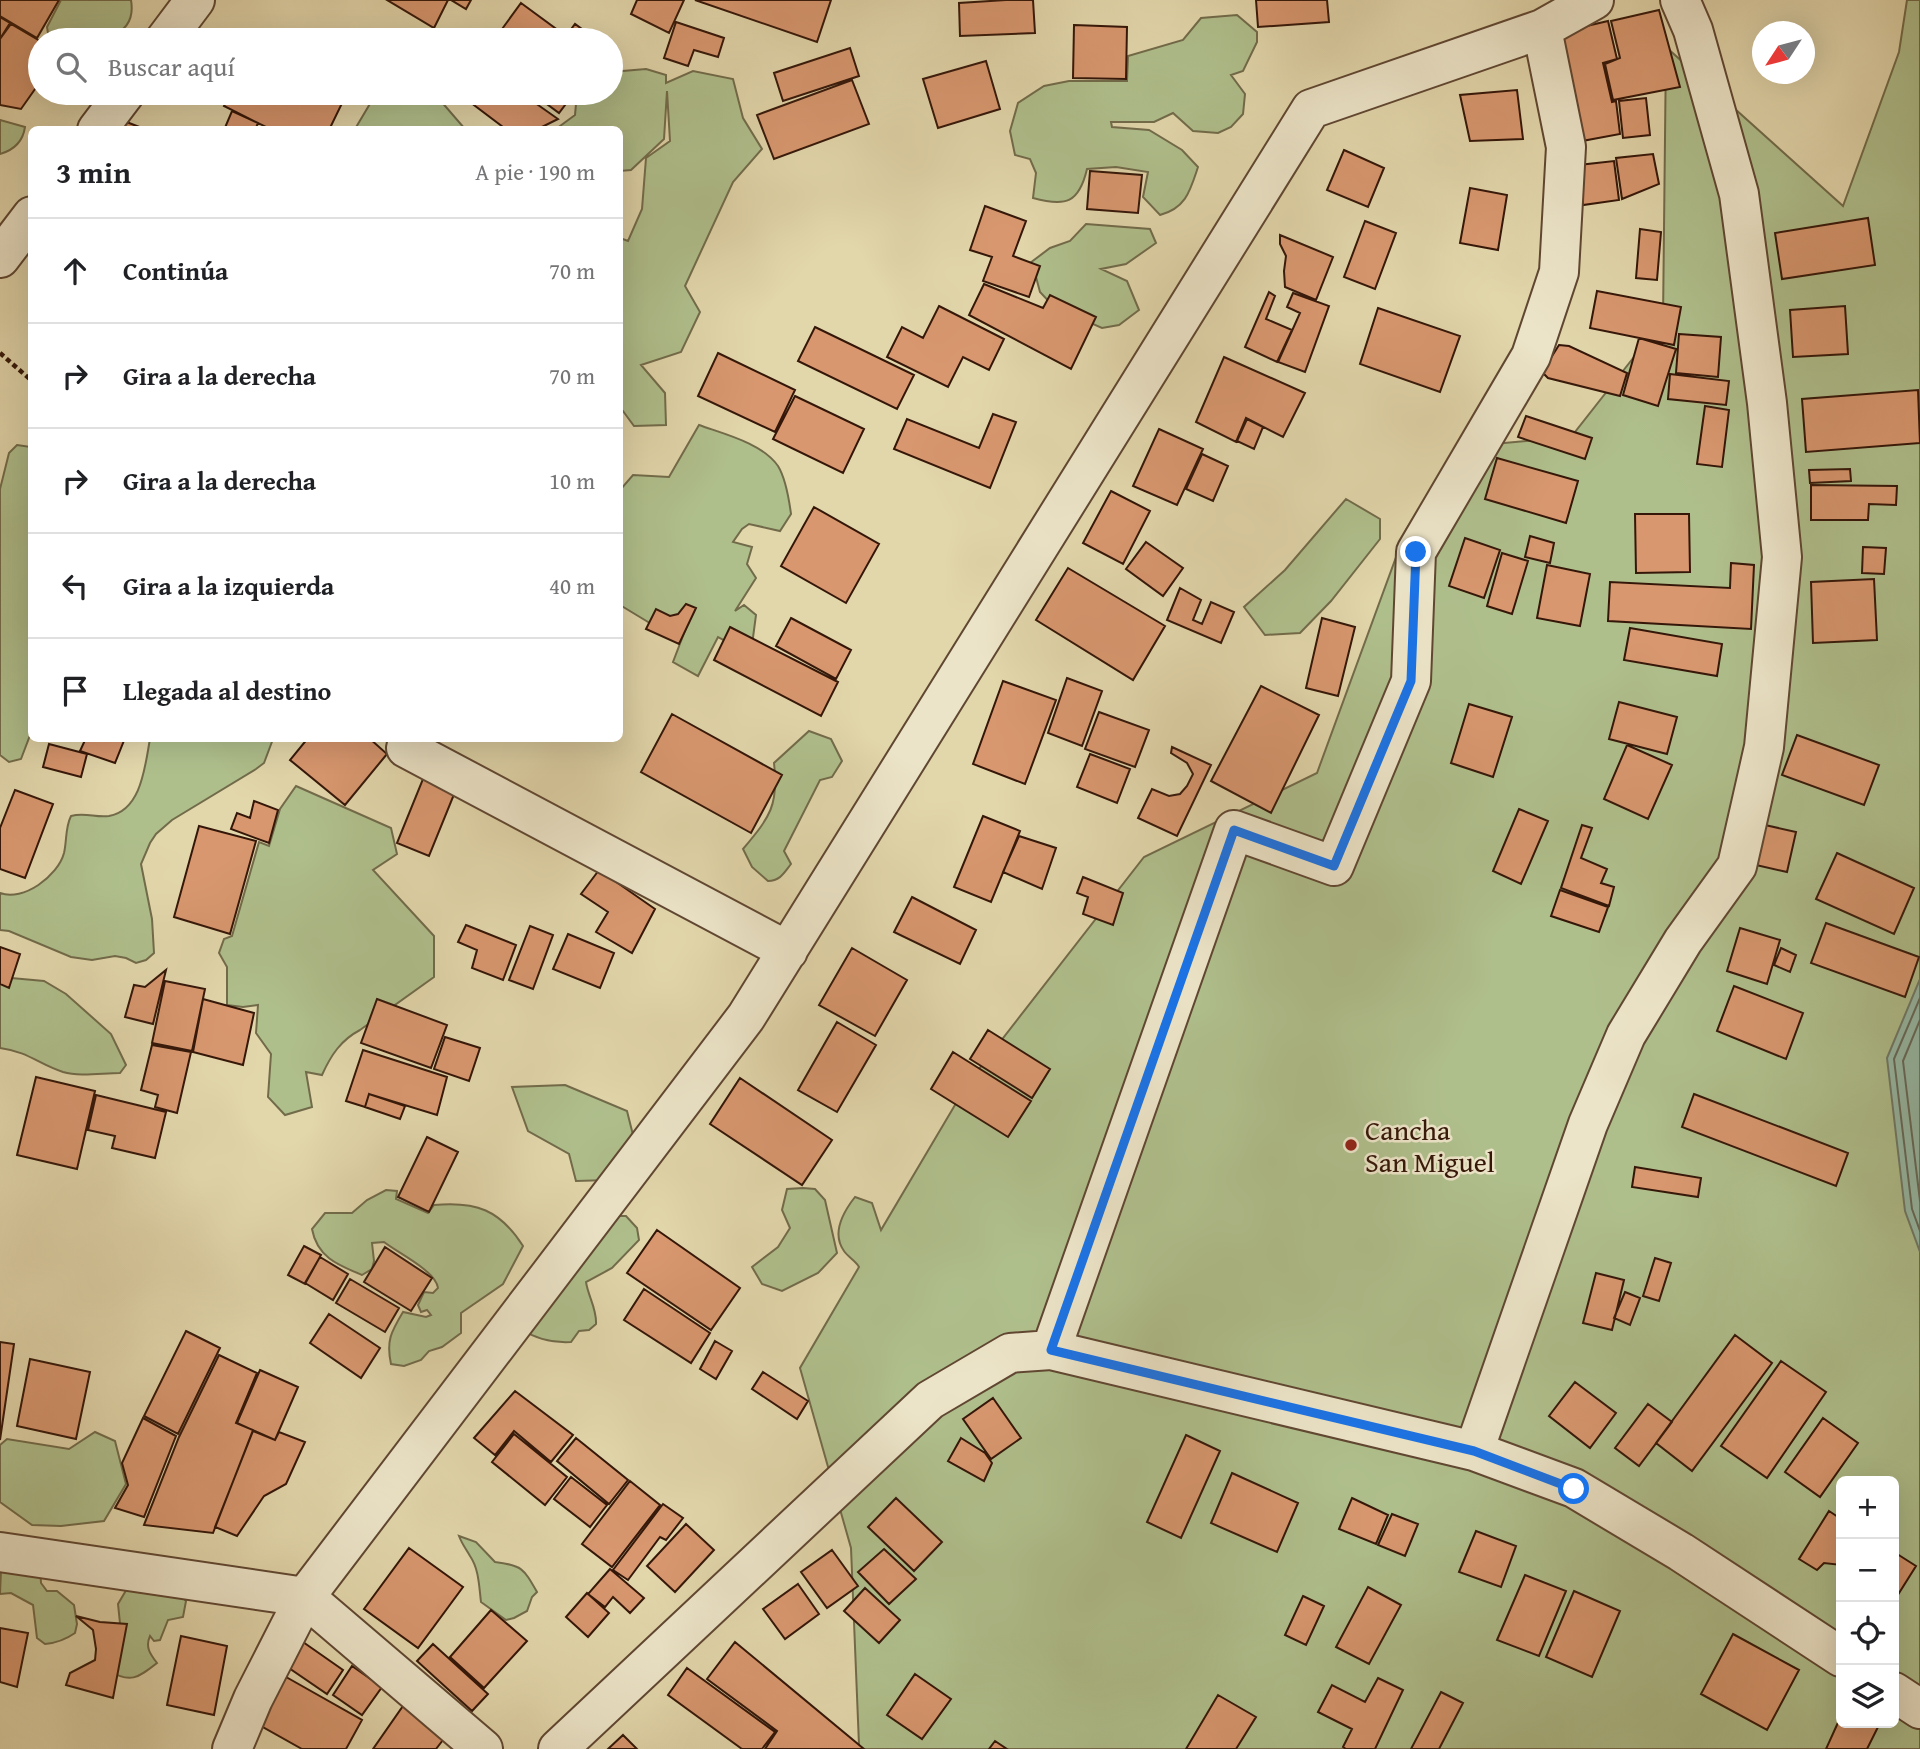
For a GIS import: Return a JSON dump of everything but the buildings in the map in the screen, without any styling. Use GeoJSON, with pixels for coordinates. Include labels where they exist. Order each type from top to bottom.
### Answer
{"type":"FeatureCollection","features":[{"type":"Feature","properties":{"kind":"street"},"geometry":{"type":"LineString","coordinates":[[174,28],[195,0]]}},
{"type":"Feature","properties":{"kind":"street"},"geometry":{"type":"LineString","coordinates":[[232,1749],[305,1597],[746,1017],[1311,108],[1542,29],[1594,0]]}},
{"type":"Feature","properties":{"kind":"street"},"geometry":{"type":"LineString","coordinates":[[1474,1451],[1588,1124],[1626,1035],[1683,941],[1737,866],[1764,747],[1782,557],[1767,403],[1739,194],[1693,30],[1680,0]]}},
{"type":"Feature","properties":{"kind":"street"},"geometry":{"type":"LineString","coordinates":[[1051,1350],[1234,830],[1334,866],[1411,681],[1416,552],[1531,356],[1559,272],[1566,147],[1542,29]]}},
{"type":"Feature","properties":{"kind":"street"},"geometry":{"type":"LineString","coordinates":[[100,126],[116,105]]}},
{"type":"Feature","properties":{"kind":"street"},"geometry":{"type":"LineString","coordinates":[[0,258],[28,221]]}},
{"type":"Feature","properties":{"kind":"street"},"geometry":{"type":"LineString","coordinates":[[406,748],[788,951]]}},
{"type":"Feature","properties":{"kind":"street"},"geometry":{"type":"LineString","coordinates":[[558,1749],[930,1399],[1010,1353],[1051,1350],[1474,1451],[1574,1489],[1681,1552],[1836,1654]]}},
{"type":"Feature","properties":{"kind":"street"},"geometry":{"type":"LineString","coordinates":[[0,1552],[305,1597],[483,1749]]}},
{"type":"Feature","properties":{"kind":"street"},"geometry":{"type":"LineString","coordinates":[[1899,1695],[1920,1709]]}},
{"type":"Feature","properties":{"kind":"path"},"geometry":{"type":"LineString","coordinates":[[0,353],[28,378]]}},
{"type":"Feature","properties":{"kind":"shaded area"},"geometry":{"type":"Polygon","coordinates":[[[61,0],[131,0],[131,15],[123,28],[47,27],[61,0]]]}},
{"type":"Feature","properties":{"kind":"shaded area"},"geometry":{"type":"Polygon","coordinates":[[[1907,0],[1920,0],[1920,1749],[855,1749],[859,1745],[851,1548],[800,1368],[859,1267],[840,1244],[840,1222],[847,1209],[855,1197],[872,1203],[881,1230],[968,1083],[1144,857],[1317,773],[1406,530],[1461,447],[1571,437],[1663,320],[1666,47],[1843,206],[1899,52],[1907,0]]]}},
{"type":"Feature","properties":{"kind":"shaded area"},"geometry":{"type":"Polygon","coordinates":[[[1237,15],[1257,32],[1257,42],[1243,71],[1231,75],[1245,94],[1243,114],[1231,127],[1218,133],[1193,131],[1173,113],[1154,122],[1111,122],[1112,127],[1149,130],[1182,150],[1198,167],[1186,197],[1176,208],[1160,215],[1143,197],[1148,172],[1116,167],[1087,169],[1080,189],[1069,200],[1054,202],[1033,198],[1036,173],[1030,159],[1015,155],[1010,131],[1018,103],[1044,86],[1069,81],[1127,81],[1128,56],[1183,40],[1201,18],[1237,15]]]}},
{"type":"Feature","properties":{"kind":"shaded area"},"geometry":{"type":"Polygon","coordinates":[[[646,69],[666,75],[666,83],[693,71],[733,79],[743,118],[762,149],[733,182],[685,286],[700,312],[681,352],[641,365],[665,393],[666,425],[634,426],[623,411],[623,239],[628,241],[642,209],[646,158],[670,141],[667,91],[664,139],[631,170],[623,171],[623,126],[560,126],[575,115],[576,105],[623,105],[623,71],[646,69]]]}},
{"type":"Feature","properties":{"kind":"shaded area"},"geometry":{"type":"Polygon","coordinates":[[[369,105],[444,105],[462,126],[357,126],[369,105]]]}},
{"type":"Feature","properties":{"kind":"shaded area"},"geometry":{"type":"Polygon","coordinates":[[[0,120],[25,127],[17,144],[0,154],[0,120]]]}},
{"type":"Feature","properties":{"kind":"shaded area"},"geometry":{"type":"Polygon","coordinates":[[[1086,224],[1150,229],[1156,243],[1126,264],[1101,269],[1127,281],[1139,310],[1119,325],[1102,328],[1054,307],[1040,292],[1036,277],[1030,274],[1026,266],[1050,248],[1070,241],[1086,224]]]}},
{"type":"Feature","properties":{"kind":"shaded area"},"geometry":{"type":"Polygon","coordinates":[[[699,425],[753,445],[771,458],[783,477],[791,514],[780,531],[749,524],[733,542],[752,547],[747,564],[756,578],[735,611],[744,605],[756,615],[752,645],[743,650],[718,637],[698,676],[673,662],[689,620],[658,628],[623,607],[623,487],[633,475],[669,477],[699,425]]]}},
{"type":"Feature","properties":{"kind":"shaded area"},"geometry":{"type":"Polygon","coordinates":[[[17,445],[28,447],[28,741],[21,759],[9,762],[0,755],[0,489],[9,453],[17,445]]]}},
{"type":"Feature","properties":{"kind":"shaded area"},"geometry":{"type":"Polygon","coordinates":[[[1346,499],[1380,519],[1380,539],[1331,601],[1300,633],[1265,635],[1244,607],[1285,570],[1346,499]]]}},
{"type":"Feature","properties":{"kind":"shaded area"},"geometry":{"type":"Polygon","coordinates":[[[809,731],[831,739],[842,761],[832,777],[820,780],[784,851],[791,864],[779,878],[768,881],[752,867],[743,849],[766,819],[774,800],[774,763],[809,731]]]}},
{"type":"Feature","properties":{"kind":"shaded area"},"geometry":{"type":"Polygon","coordinates":[[[149,742],[272,742],[264,763],[172,820],[150,843],[141,864],[152,919],[154,953],[146,960],[136,963],[115,956],[92,960],[71,957],[9,931],[0,930],[0,893],[19,894],[47,878],[55,870],[64,853],[71,816],[109,816],[120,812],[135,796],[144,773],[149,742]]]}},
{"type":"Feature","properties":{"kind":"shaded area"},"geometry":{"type":"Polygon","coordinates":[[[296,786],[391,828],[397,854],[373,870],[434,936],[434,977],[347,1038],[322,1075],[306,1072],[312,1107],[285,1115],[268,1097],[271,1054],[256,1033],[258,1005],[227,1005],[227,967],[219,953],[224,939],[232,936],[259,842],[269,846],[280,809],[296,786]]]}},
{"type":"Feature","properties":{"kind":"shaded area"},"geometry":{"type":"Polygon","coordinates":[[[0,977],[44,981],[66,994],[111,1034],[126,1065],[120,1073],[84,1075],[54,1069],[19,1052],[0,1048],[0,977]]]}},
{"type":"Feature","properties":{"kind":"shaded area"},"geometry":{"type":"Polygon","coordinates":[[[565,1085],[627,1111],[636,1147],[609,1180],[576,1181],[569,1154],[528,1131],[512,1087],[565,1085]]]}},
{"type":"Feature","properties":{"kind":"shaded area"},"geometry":{"type":"Polygon","coordinates":[[[787,1189],[815,1189],[825,1200],[837,1253],[818,1273],[782,1291],[762,1284],[752,1267],[778,1247],[790,1228],[782,1210],[787,1189]]]}},
{"type":"Feature","properties":{"kind":"shaded area"},"geometry":{"type":"Polygon","coordinates":[[[386,1190],[397,1191],[396,1199],[428,1213],[434,1205],[449,1204],[486,1210],[505,1224],[523,1246],[503,1284],[461,1313],[461,1333],[442,1347],[429,1351],[421,1360],[404,1366],[391,1364],[389,1343],[393,1331],[403,1312],[426,1317],[431,1315],[427,1310],[421,1312],[418,1305],[424,1292],[433,1293],[438,1288],[436,1282],[424,1269],[384,1242],[372,1243],[372,1269],[362,1275],[330,1259],[319,1247],[312,1229],[325,1213],[352,1213],[367,1200],[386,1190]]]}},
{"type":"Feature","properties":{"kind":"shaded area"},"geometry":{"type":"Polygon","coordinates":[[[615,1216],[626,1216],[637,1228],[639,1240],[612,1268],[586,1282],[596,1324],[589,1330],[579,1331],[571,1342],[545,1340],[521,1329],[615,1216]]]}},
{"type":"Feature","properties":{"kind":"shaded area"},"geometry":{"type":"Polygon","coordinates":[[[95,1432],[115,1441],[126,1484],[104,1521],[61,1526],[32,1525],[0,1502],[0,1445],[7,1439],[69,1449],[95,1432]]]}},
{"type":"Feature","properties":{"kind":"shaded area"},"geometry":{"type":"Polygon","coordinates":[[[459,1536],[476,1542],[495,1562],[517,1567],[525,1573],[537,1592],[527,1611],[506,1620],[481,1602],[475,1566],[459,1536]]]}},
{"type":"Feature","properties":{"kind":"shaded area"},"geometry":{"type":"Polygon","coordinates":[[[40,1568],[41,1583],[47,1591],[57,1591],[74,1605],[77,1624],[75,1633],[61,1641],[45,1644],[37,1638],[33,1605],[11,1593],[0,1594],[1,1570],[40,1568]]]}},
{"type":"Feature","properties":{"kind":"shaded area"},"geometry":{"type":"Polygon","coordinates":[[[171,1584],[186,1601],[183,1617],[168,1620],[160,1640],[154,1641],[150,1636],[149,1650],[157,1663],[139,1675],[128,1678],[108,1670],[121,1633],[118,1604],[128,1587],[171,1584]]]}},
{"type":"Feature","properties":{"kind":"water"},"geometry":{"type":"Polygon","coordinates":[[[1920,979],[1920,1252],[1905,1211],[1887,1058],[1920,979]]]}},
{"type":"Feature","properties":{"kind":"place","name":"Cancha San Miguel"},"geometry":{"type":"Point","coordinates":[1351,1145]}},
{"type":"Feature","properties":{"kind":"route"},"geometry":{"type":"LineString","coordinates":[[1416,552],[1411,681],[1334,866],[1234,830],[1051,1350],[1474,1451],[1574,1489]]}}]}
